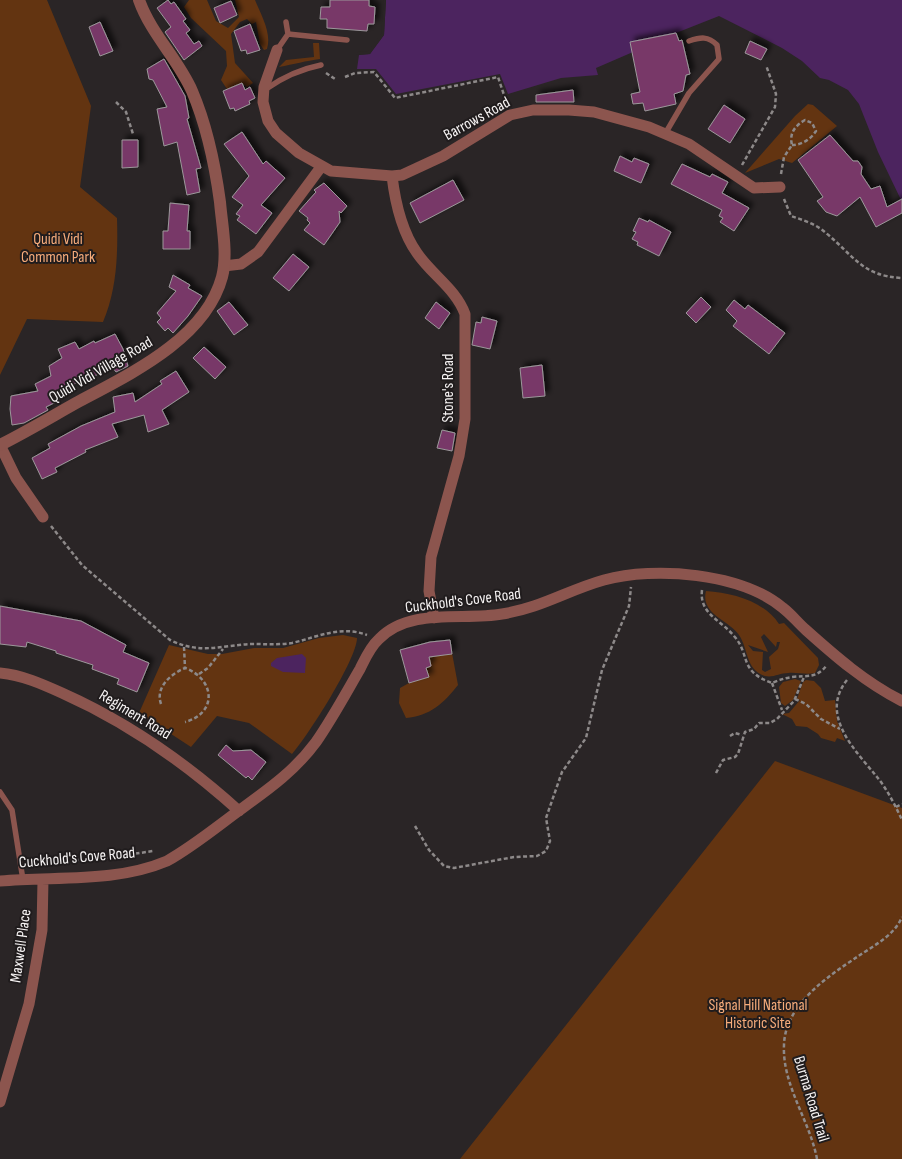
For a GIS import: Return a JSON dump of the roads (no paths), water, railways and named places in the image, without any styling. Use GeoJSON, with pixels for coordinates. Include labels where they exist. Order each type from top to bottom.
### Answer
{"type":"FeatureCollection","features":[{"type":"Feature","properties":{"kind":"street","name":"Quidi Vidi Village Road"},"geometry":{"type":"LineString","coordinates":[[0,445],[140,369],[170,348],[210,302],[221,279],[224,266],[217,179],[196,102],[192,90],[151,27],[139,0]]}},
{"type":"Feature","properties":{"kind":"street"},"geometry":{"type":"LineString","coordinates":[[263,90],[277,50]]}},
{"type":"Feature","properties":{"kind":"street","name":"Barrows Road"},"geometry":{"type":"LineString","coordinates":[[263,90],[264,110],[268,121],[276,133],[299,154],[331,171],[392,176],[428,164],[510,115],[522,112],[569,110],[594,112],[666,134],[701,150],[754,188],[780,187]]}},
{"type":"Feature","properties":{"kind":"street"},"geometry":{"type":"LineString","coordinates":[[224,266],[241,264],[258,252],[321,167]]}},
{"type":"Feature","properties":{"kind":"street","name":"Stone's Road"},"geometry":{"type":"LineString","coordinates":[[392,176],[394,193],[411,243],[417,254],[461,302],[465,314],[465,419],[459,456],[431,557],[429,591],[434,618]]}},
{"type":"Feature","properties":{"kind":"street"},"geometry":{"type":"LineString","coordinates":[[0,445],[16,478],[43,517]]}},
{"type":"Feature","properties":{"kind":"street","name":"Cuckhold's Cove Road"},"geometry":{"type":"LineString","coordinates":[[0,881],[43,880],[118,874],[153,867],[183,852],[264,794],[304,758],[317,740],[378,639],[394,628],[409,622],[434,618],[501,615],[529,609],[601,581],[633,575],[671,572],[738,586],[766,597],[783,608],[854,671],[902,701]]}},
{"type":"Feature","properties":{"kind":"street","name":"Regiment Road"},"geometry":{"type":"LineString","coordinates":[[0,673],[25,678],[45,685],[115,719],[182,762],[239,811]]}},
{"type":"Feature","properties":{"kind":"street","name":"Maxwell Place"},"geometry":{"type":"LineString","coordinates":[[0,1102],[29,1004],[42,930],[43,880]]}},
{"type":"Feature","properties":{"kind":"lane"},"geometry":{"type":"LineString","coordinates":[[277,50],[288,34],[286,22]]}},
{"type":"Feature","properties":{"kind":"lane"},"geometry":{"type":"LineString","coordinates":[[288,34],[346,40]]}},
{"type":"Feature","properties":{"kind":"lane"},"geometry":{"type":"LineString","coordinates":[[666,134],[689,93],[719,59],[717,45],[711,38],[689,42]]}},
{"type":"Feature","properties":{"kind":"lane"},"geometry":{"type":"LineString","coordinates":[[263,90],[288,75],[307,67],[321,65]]}},
{"type":"Feature","properties":{"kind":"lane"},"geometry":{"type":"LineString","coordinates":[[0,792],[12,810],[23,880]]}},
{"type":"Feature","properties":{"kind":"park label","name":"Quidi Vidi Common Park"},"geometry":{"type":"Point","coordinates":[58,248]}},
{"type":"Feature","properties":{"kind":"park label","name":"Signal Hill National Historic Site"},"geometry":{"type":"Point","coordinates":[758,1014]}}]}
